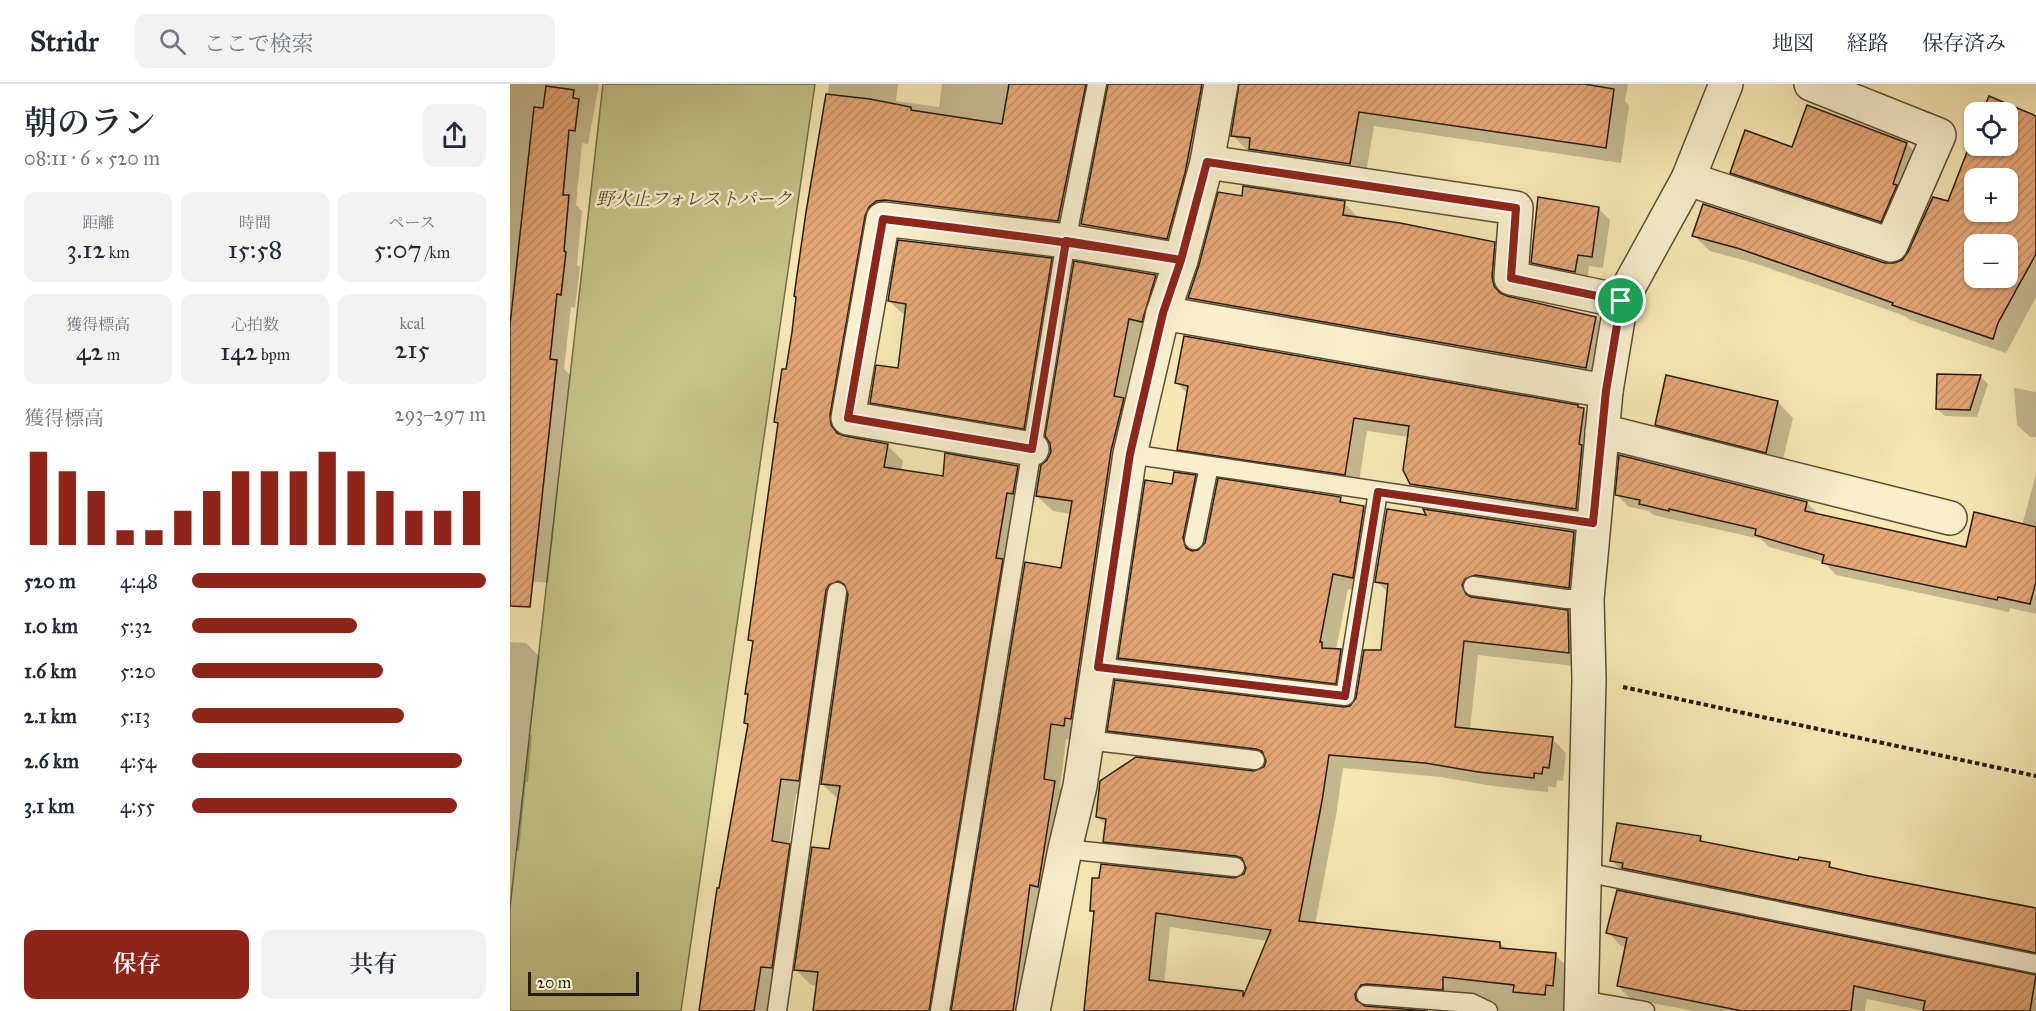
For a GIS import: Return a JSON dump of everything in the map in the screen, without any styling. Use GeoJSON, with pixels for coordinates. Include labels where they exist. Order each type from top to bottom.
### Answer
{"type":"FeatureCollection","features":[{"type":"Feature","properties":{"kind":"street"},"geometry":{"type":"LineString","coordinates":[[1033,1011],[1065,849],[1080,786],[1130,454],[1163,313],[1181,260],[1207,162],[1221,84]]}},
{"type":"Feature","properties":{"kind":"street"},"geometry":{"type":"LineString","coordinates":[[1581,1006],[1589,680],[1587,599],[1606,391],[1621,301],[1688,179],[1726,84]]}},
{"type":"Feature","properties":{"kind":"street"},"geometry":{"type":"LineString","coordinates":[[1688,179],[1891,246],[1939,135],[1811,84]]}},
{"type":"Feature","properties":{"kind":"street"},"geometry":{"type":"LineString","coordinates":[[1207,162],[1516,208],[1511,278],[1621,301]]}},
{"type":"Feature","properties":{"kind":"street"},"geometry":{"type":"LineString","coordinates":[[1032,449],[848,418],[883,219],[1066,241],[1181,260]]}},
{"type":"Feature","properties":{"kind":"street"},"geometry":{"type":"LineString","coordinates":[[1163,313],[1606,391]]}},
{"type":"Feature","properties":{"kind":"street"},"geometry":{"type":"LineString","coordinates":[[1602,431],[1950,518]]}},
{"type":"Feature","properties":{"kind":"lane"},"geometry":{"type":"LineString","coordinates":[[940,1011],[1066,241],[1098,84]]}},
{"type":"Feature","properties":{"kind":"lane"},"geometry":{"type":"LineString","coordinates":[[1130,454],[1593,523]]}},
{"type":"Feature","properties":{"kind":"lane"},"geometry":{"type":"LineString","coordinates":[[1194,540],[1209,466]]}},
{"type":"Feature","properties":{"kind":"lane"},"geometry":{"type":"LineString","coordinates":[[1098,667],[1345,696],[1378,492]]}},
{"type":"Feature","properties":{"kind":"lane"},"geometry":{"type":"LineString","coordinates":[[1473,586],[1566,599],[1587,599]]}},
{"type":"Feature","properties":{"kind":"lane"},"geometry":{"type":"LineString","coordinates":[[777,1011],[837,592]]}},
{"type":"Feature","properties":{"kind":"lane"},"geometry":{"type":"LineString","coordinates":[[1087,740],[1256,760]]}},
{"type":"Feature","properties":{"kind":"lane"},"geometry":{"type":"LineString","coordinates":[[1065,849],[1235,867]]}},
{"type":"Feature","properties":{"kind":"lane"},"geometry":{"type":"LineString","coordinates":[[1585,872],[2036,964]]}},
{"type":"Feature","properties":{"kind":"lane"},"geometry":{"type":"LineString","coordinates":[[1366,995],[1471,1003],[1488,1011]]}},
{"type":"Feature","properties":{"kind":"lane"},"geometry":{"type":"LineString","coordinates":[[1581,1006],[1645,1011]]}},
{"type":"Feature","properties":{"kind":"path"},"geometry":{"type":"LineString","coordinates":[[1589,680],[2036,776]]}},
{"type":"Feature","properties":{"kind":"green space","name":"野火止フォレストパーク"},"geometry":{"type":"Polygon","coordinates":[[[603,84],[815,84],[681,1011],[510,1011],[510,908],[603,84]]]}},
{"type":"Feature","properties":{"kind":"building"},"geometry":{"type":"Polygon","coordinates":[[[1009,84],[1086,84],[1058,221],[885,200],[876,201],[869,207],[865,216],[830,415],[831,425],[837,433],[888,444],[884,467],[943,476],[945,453],[1018,466],[1013,494],[1007,493],[996,558],[1003,559],[929,1011],[813,1011],[818,972],[794,970],[812,847],[829,849],[840,786],[821,784],[848,594],[844,584],[838,581],[829,585],[826,590],[799,781],[781,779],[772,841],[790,844],[772,968],[761,967],[754,1011],[699,1011],[717,888],[719,888],[748,724],[744,723],[748,694],[745,694],[753,641],[748,640],[778,423],[774,422],[782,369],[786,369],[792,332],[796,297],[794,296],[806,212],[826,94],[870,99],[911,107],[911,110],[1002,124],[1009,84]]]}},
{"type":"Feature","properties":{"kind":"building"},"geometry":{"type":"Polygon","coordinates":[[[1108,84],[1202,84],[1185,173],[1167,239],[1081,224],[1108,84]]]}},
{"type":"Feature","properties":{"kind":"building"},"geometry":{"type":"Polygon","coordinates":[[[1239,84],[1584,84],[1614,89],[1606,148],[1359,112],[1350,164],[1249,149],[1250,138],[1231,136],[1239,84]]]}},
{"type":"Feature","properties":{"kind":"building"},"geometry":{"type":"Polygon","coordinates":[[[546,86],[574,90],[573,98],[579,99],[575,131],[569,130],[563,195],[569,195],[564,251],[566,252],[561,295],[557,294],[550,359],[557,360],[530,607],[510,606],[510,325],[534,107],[543,108],[546,86]]]}},
{"type":"Feature","properties":{"kind":"building"},"geometry":{"type":"Polygon","coordinates":[[[1989,96],[2003,102],[1986,102],[1989,96]]]}},
{"type":"Feature","properties":{"kind":"building"},"geometry":{"type":"Polygon","coordinates":[[[1807,105],[1907,143],[1893,184],[1897,185],[1881,222],[1730,173],[1745,130],[1792,147],[1807,105]]]}},
{"type":"Feature","properties":{"kind":"building"},"geometry":{"type":"Polygon","coordinates":[[[2018,108],[2036,116],[2036,254],[2018,287],[2018,234],[1964,234],[1964,288],[2017,288],[1998,323],[1993,339],[1737,248],[1692,236],[1703,204],[1885,263],[1894,263],[1902,260],[1908,252],[1933,197],[1948,201],[1965,156],[2018,156],[2018,108]]]}},
{"type":"Feature","properties":{"kind":"building"},"geometry":{"type":"Polygon","coordinates":[[[1243,186],[1345,201],[1343,215],[1400,223],[1495,242],[1492,277],[1494,286],[1500,293],[1596,317],[1586,368],[1188,298],[1218,192],[1242,196],[1243,186]]]}},
{"type":"Feature","properties":{"kind":"building"},"geometry":{"type":"Polygon","coordinates":[[[1538,197],[1599,207],[1592,257],[1578,255],[1575,272],[1531,263],[1538,197]]]}},
{"type":"Feature","properties":{"kind":"building"},"geometry":{"type":"Polygon","coordinates":[[[898,240],[1052,258],[1024,429],[870,403],[876,365],[898,368],[906,304],[888,301],[898,240]]]}},
{"type":"Feature","properties":{"kind":"building"},"geometry":{"type":"Polygon","coordinates":[[[1074,261],[1156,275],[1142,322],[1129,319],[1114,396],[1124,398],[1111,451],[1071,719],[1065,718],[1064,726],[1051,724],[1044,779],[1055,781],[1038,887],[1030,885],[1013,1011],[951,1011],[1025,562],[1061,568],[1072,501],[1036,496],[1041,465],[1051,452],[1050,443],[1045,436],[1074,261]]]}},
{"type":"Feature","properties":{"kind":"building"},"geometry":{"type":"Polygon","coordinates":[[[1184,336],[1578,405],[1584,408],[1579,444],[1582,445],[1576,509],[1410,484],[1403,470],[1409,426],[1354,418],[1345,475],[1177,450],[1188,386],[1175,383],[1184,336]]]}},
{"type":"Feature","properties":{"kind":"building"},"geometry":{"type":"Polygon","coordinates":[[[1937,374],[1981,375],[1970,410],[1936,409],[1937,374]]]}},
{"type":"Feature","properties":{"kind":"building"},"geometry":{"type":"Polygon","coordinates":[[[1666,375],[1778,401],[1766,453],[1655,425],[1666,375]]]}},
{"type":"Feature","properties":{"kind":"building"},"geometry":{"type":"Polygon","coordinates":[[[1619,455],[1807,502],[1805,511],[1966,547],[1974,512],[2036,527],[2036,582],[2030,604],[1998,597],[1997,600],[1822,563],[1824,555],[1755,535],[1756,529],[1639,504],[1640,500],[1615,495],[1619,455]]]}},
{"type":"Feature","properties":{"kind":"building"},"geometry":{"type":"Polygon","coordinates":[[[1174,472],[1196,475],[1183,538],[1186,548],[1192,551],[1198,550],[1205,543],[1218,478],[1341,497],[1340,502],[1364,506],[1353,578],[1333,574],[1320,642],[1322,642],[1322,648],[1341,649],[1336,684],[1118,658],[1145,480],[1172,484],[1174,472]]]}},
{"type":"Feature","properties":{"kind":"building"},"geometry":{"type":"Polygon","coordinates":[[[1387,509],[1426,515],[1423,509],[1574,532],[1569,588],[1475,575],[1465,579],[1462,585],[1466,594],[1471,597],[1568,610],[1569,653],[1464,641],[1455,727],[1553,737],[1549,768],[1543,767],[1542,774],[1534,773],[1534,778],[1425,763],[1329,755],[1299,921],[1500,942],[1500,948],[1556,953],[1553,986],[1546,985],[1545,995],[1513,992],[1514,985],[1443,977],[1443,990],[1367,984],[1361,985],[1355,994],[1356,1000],[1365,1006],[1428,1011],[1084,1011],[1094,911],[1090,911],[1092,878],[1099,878],[1101,864],[1234,878],[1244,874],[1246,868],[1242,858],[1236,856],[1103,842],[1106,819],[1096,817],[1100,781],[1136,757],[1254,771],[1264,767],[1266,761],[1262,751],[1256,749],[1107,731],[1115,680],[1350,706],[1356,698],[1364,650],[1381,650],[1388,584],[1375,582],[1387,509]],[[1156,913],[1149,980],[1243,991],[1243,997],[1271,930],[1156,913]]]}},
{"type":"Feature","properties":{"kind":"building"},"geometry":{"type":"Polygon","coordinates":[[[1617,823],[1701,836],[1700,841],[1798,860],[1799,857],[1830,862],[1829,867],[1864,875],[2036,908],[2036,953],[1622,868],[1623,863],[1610,861],[1617,823]]]}},
{"type":"Feature","properties":{"kind":"building"},"geometry":{"type":"Polygon","coordinates":[[[1617,890],[2036,975],[2030,1011],[1923,1011],[1925,1001],[1854,986],[1851,1011],[1742,1011],[1617,986],[1627,938],[1606,933],[1617,890]]]}},
{"type":"Feature","properties":{"kind":"route"},"geometry":{"type":"LineString","coordinates":[[1621,301],[1511,278],[1516,208],[1207,162],[1181,260],[1066,241],[1032,449],[848,418],[883,219],[1066,241],[1124,251],[1181,260],[1163,313],[1130,454],[1098,667],[1345,696],[1378,492],[1593,523],[1606,391],[1621,301]]}}]}
